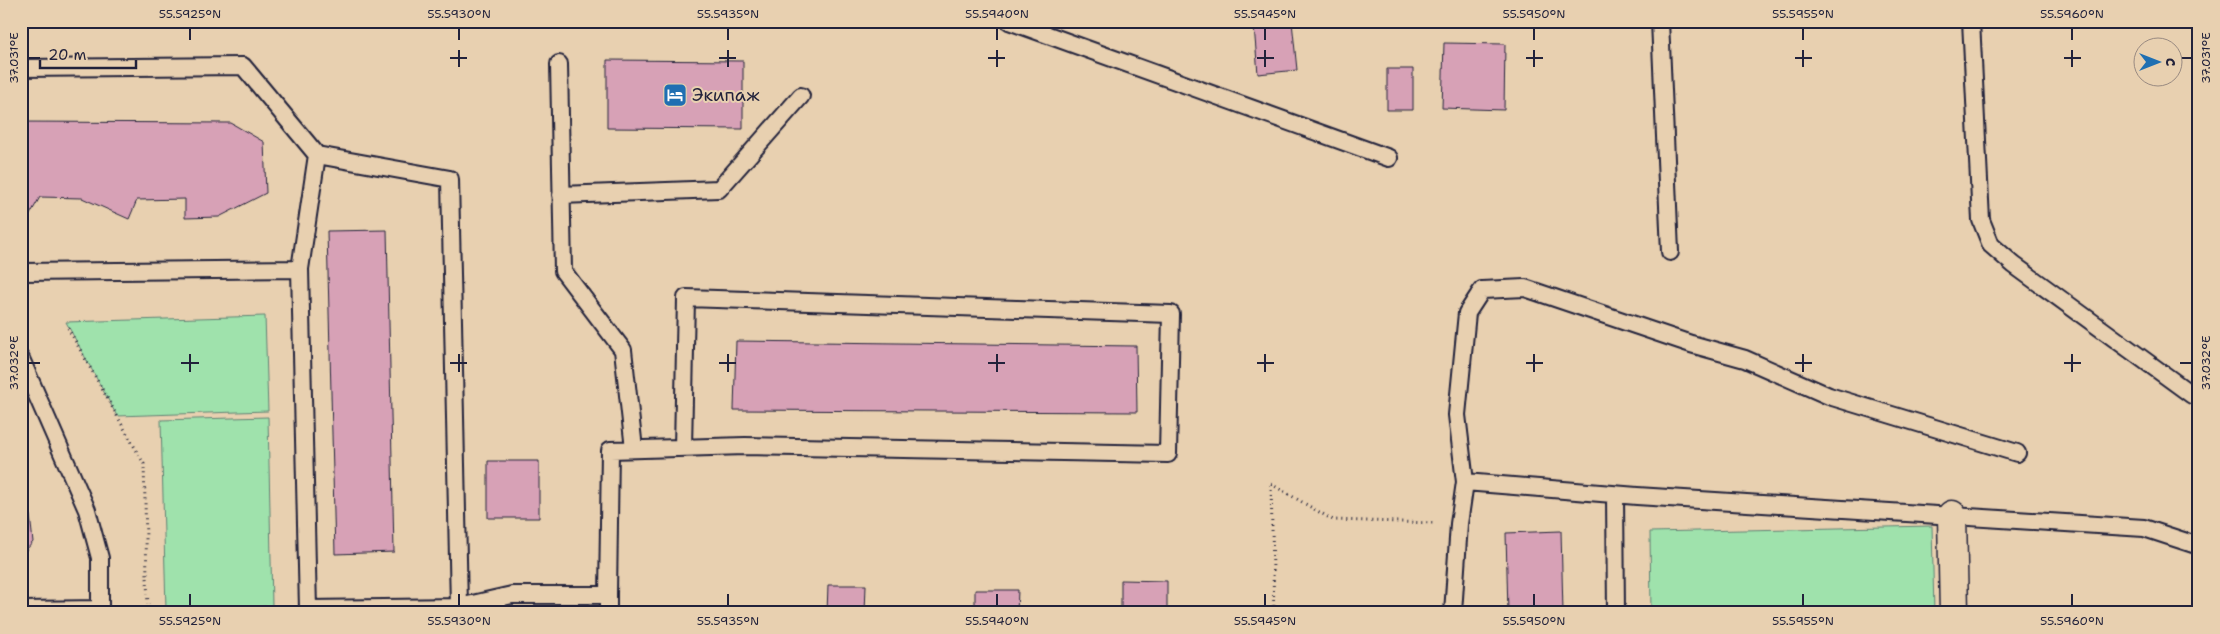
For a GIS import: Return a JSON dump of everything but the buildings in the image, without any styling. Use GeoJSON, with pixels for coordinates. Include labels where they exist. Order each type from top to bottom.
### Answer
{"type":"FeatureCollection","features":[{"type":"Feature","properties":{"kind":"street"},"geometry":{"type":"LineString","coordinates":[[1952,515],[1954,613]]}},
{"type":"Feature","properties":{"kind":"lane"},"geometry":{"type":"LineString","coordinates":[[1009,21],[1389,158]]}},
{"type":"Feature","properties":{"kind":"lane"},"geometry":{"type":"LineString","coordinates":[[1660,21],[1670,252]]}},
{"type":"Feature","properties":{"kind":"lane"},"geometry":{"type":"LineString","coordinates":[[1971,21],[1981,220],[1991,245],[2014,265],[2192,395]]}},
{"type":"Feature","properties":{"kind":"lane"},"geometry":{"type":"LineString","coordinates":[[559,64],[563,271],[623,350],[634,449]]}},
{"type":"Feature","properties":{"kind":"lane"},"geometry":{"type":"LineString","coordinates":[[21,68],[243,66],[317,155],[450,179],[459,610]]}},
{"type":"Feature","properties":{"kind":"lane"},"geometry":{"type":"LineString","coordinates":[[562,195],[719,189],[801,96]]}},
{"type":"Feature","properties":{"kind":"lane"},"geometry":{"type":"LineString","coordinates":[[317,155],[300,270],[308,609],[459,610],[512,595],[608,595]]}},
{"type":"Feature","properties":{"kind":"lane"},"geometry":{"type":"LineString","coordinates":[[21,272],[300,270]]}},
{"type":"Feature","properties":{"kind":"lane"},"geometry":{"type":"LineString","coordinates":[[1452,613],[1459,524],[1465,482],[1457,415],[1467,313],[1482,290],[1525,288],[1692,344],[1745,359],[1829,396],[2017,453]]}},
{"type":"Feature","properties":{"kind":"lane"},"geometry":{"type":"LineString","coordinates":[[608,613],[610,450],[634,449],[683,448],[745,446],[1168,454],[1171,314],[686,298],[683,448]]}},
{"type":"Feature","properties":{"kind":"lane"},"geometry":{"type":"LineString","coordinates":[[21,359],[87,510],[100,558],[102,611],[21,610]]}},
{"type":"Feature","properties":{"kind":"lane"},"geometry":{"type":"LineString","coordinates":[[1465,482],[1615,495],[2144,528],[2199,546]]}},
{"type":"Feature","properties":{"kind":"lane"},"geometry":{"type":"LineString","coordinates":[[1615,495],[1616,613]]}},
{"type":"Feature","properties":{"kind":"path"},"geometry":{"type":"LineString","coordinates":[[68,328],[144,464],[148,613]]}},
{"type":"Feature","properties":{"kind":"path"},"geometry":{"type":"LineString","coordinates":[[1274,613],[1271,484],[1333,520],[1459,524]]}},
{"type":"Feature","properties":{"kind":"green space"},"geometry":{"type":"Polygon","coordinates":[[[265,316],[268,411],[117,416],[66,322],[265,316]]]}},
{"type":"Feature","properties":{"kind":"green space"},"geometry":{"type":"Polygon","coordinates":[[[268,417],[272,606],[166,610],[161,420],[268,417]]]}},
{"type":"Feature","properties":{"kind":"green space"},"geometry":{"type":"Polygon","coordinates":[[[1932,526],[1934,613],[1651,613],[1650,532],[1932,526]]]}},
{"type":"Feature","properties":{"kind":"place","name":"Экипаж"},"geometry":{"type":"Point","coordinates":[675,95]}}]}
